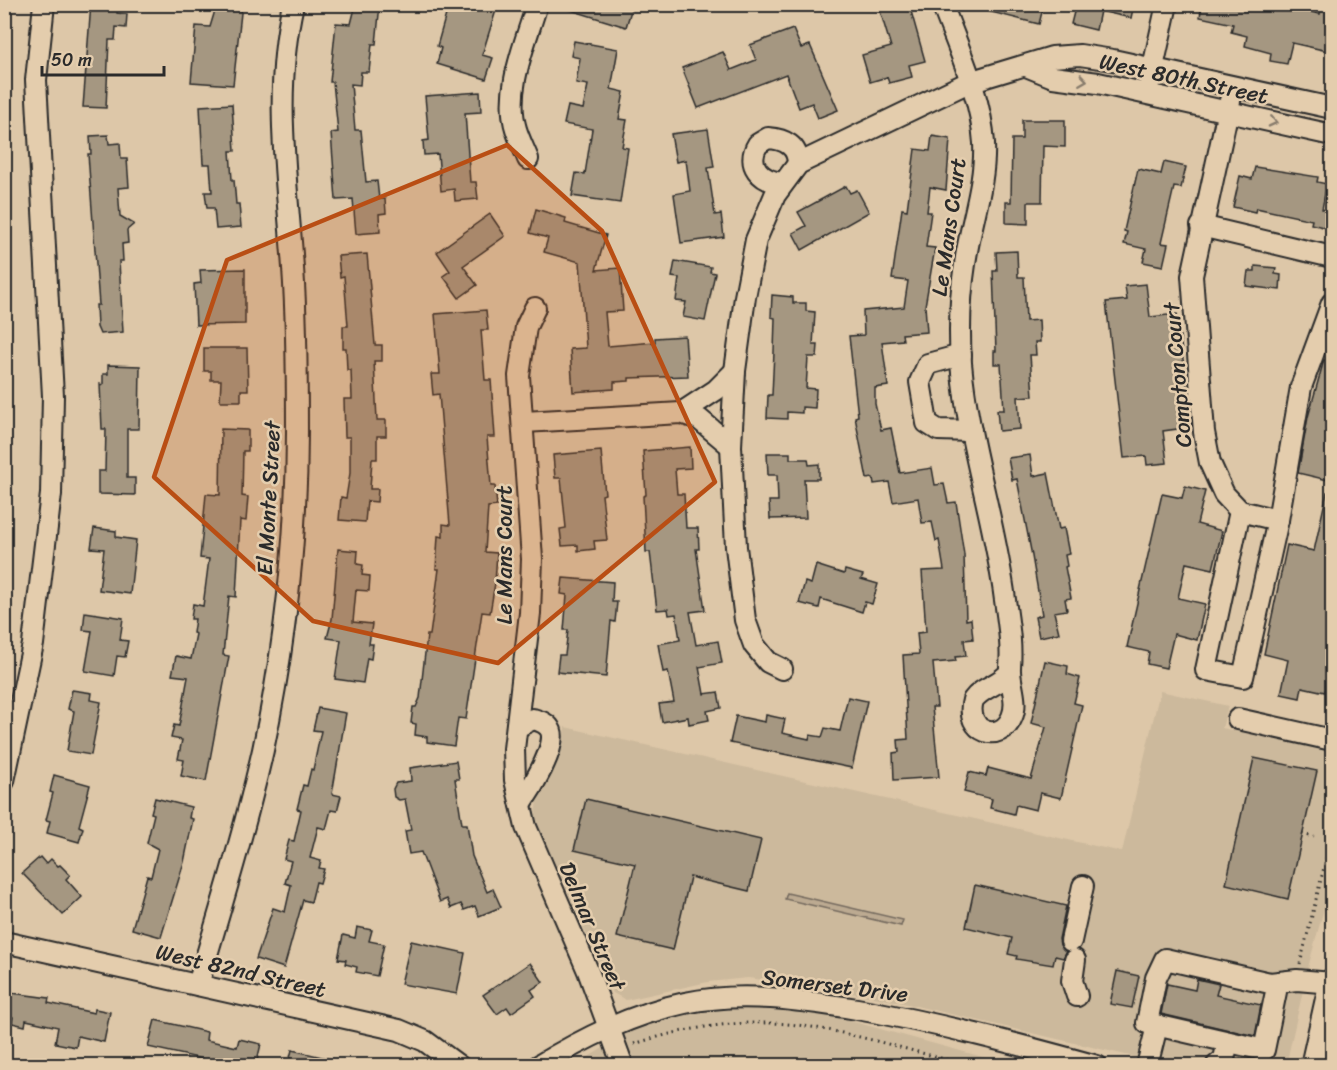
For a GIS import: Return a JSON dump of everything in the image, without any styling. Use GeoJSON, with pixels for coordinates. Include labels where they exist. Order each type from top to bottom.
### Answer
{"type":"FeatureCollection","features":[{"type":"Feature","properties":{"kind":"main road"},"geometry":{"type":"LineString","coordinates":[[1313,1065],[1332,982]]}},
{"type":"Feature","properties":{"kind":"street"},"geometry":{"type":"LineString","coordinates":[[4,781],[33,644],[51,494],[53,396],[36,80],[44,4]]}},
{"type":"Feature","properties":{"kind":"street","name":"El Monte Street"},"geometry":{"type":"LineString","coordinates":[[198,985],[230,877],[262,751],[277,674],[293,530],[297,354],[282,110],[283,66],[293,4]]}},
{"type":"Feature","properties":{"kind":"street"},"geometry":{"type":"LineString","coordinates":[[528,159],[515,128],[513,108],[522,54],[537,4]]}},
{"type":"Feature","properties":{"kind":"street","name":"Le Mans Court"},"geometry":{"type":"LineString","coordinates":[[942,4],[979,112],[984,144],[982,178],[964,264],[961,355],[970,431],[1003,581],[1012,647],[1010,672]]}},
{"type":"Feature","properties":{"kind":"street"},"geometry":{"type":"LineString","coordinates":[[1147,93],[1167,4]]}},
{"type":"Feature","properties":{"kind":"street","name":"West 80th Street"},"geometry":{"type":"LineString","coordinates":[[969,82],[1052,57],[1080,55],[1332,108]]}},
{"type":"Feature","properties":{"kind":"street","name":"West 80th Street"},"geometry":{"type":"LineString","coordinates":[[1026,66],[1053,77],[1147,93],[1332,135]]}},
{"type":"Feature","properties":{"kind":"street"},"geometry":{"type":"LineString","coordinates":[[782,669],[768,662],[754,645],[746,620],[736,547],[731,446],[735,371],[745,297],[756,240],[764,216],[782,183],[798,164],[969,82]]}},
{"type":"Feature","properties":{"kind":"street","name":"Compton Court"},"geometry":{"type":"LineString","coordinates":[[1233,87],[1201,225],[1192,276],[1204,432],[1210,463],[1224,494],[1240,510]]}},
{"type":"Feature","properties":{"kind":"street"},"geometry":{"type":"LineString","coordinates":[[782,183],[766,179],[756,171],[752,161],[758,144],[768,138],[789,143],[795,150],[798,164]]}},
{"type":"Feature","properties":{"kind":"street"},"geometry":{"type":"LineString","coordinates":[[1201,225],[1332,256]]}},
{"type":"Feature","properties":{"kind":"street"},"geometry":{"type":"LineString","coordinates":[[1278,520],[1240,510],[1206,670],[1243,677],[1278,520],[1301,387],[1332,303]]}},
{"type":"Feature","properties":{"kind":"street","name":"Le Mans Court"},"geometry":{"type":"LineString","coordinates":[[521,688],[530,613],[532,559],[519,376],[521,347],[526,327],[535,308]]}},
{"type":"Feature","properties":{"kind":"street"},"geometry":{"type":"LineString","coordinates":[[961,355],[928,364],[920,382],[927,423],[938,430],[970,431]]}},
{"type":"Feature","properties":{"kind":"street"},"geometry":{"type":"LineString","coordinates":[[681,413],[716,390],[735,371]]}},
{"type":"Feature","properties":{"kind":"street"},"geometry":{"type":"LineString","coordinates":[[524,422],[681,413],[699,419],[731,446]]}},
{"type":"Feature","properties":{"kind":"street","name":"Delmar Street"},"geometry":{"type":"LineString","coordinates":[[521,688],[517,727],[516,780],[521,804],[535,849],[588,971],[620,1059]]}},
{"type":"Feature","properties":{"kind":"street"},"geometry":{"type":"LineString","coordinates":[[517,727],[532,719],[543,722],[551,729],[552,741],[532,789],[521,804]]}},
{"type":"Feature","properties":{"kind":"street"},"geometry":{"type":"LineString","coordinates":[[1238,719],[1332,740]]}},
{"type":"Feature","properties":{"kind":"street"},"geometry":{"type":"LineString","coordinates":[[1075,989],[1073,950],[1085,895]]}},
{"type":"Feature","properties":{"kind":"street","name":"West 82nd Street"},"geometry":{"type":"LineString","coordinates":[[4,942],[399,1030],[425,1041],[459,1065]]}},
{"type":"Feature","properties":{"kind":"street"},"geometry":{"type":"LineString","coordinates":[[1278,982],[1264,1050],[1224,1058],[1147,1023],[1156,978],[1165,959],[1270,982],[1297,980],[1332,982]]}},
{"type":"Feature","properties":{"kind":"street","name":"Somerset Drive"},"geometry":{"type":"LineString","coordinates":[[538,1065],[608,1028],[687,1003],[760,997],[812,1002],[912,1019],[1044,1058],[1096,1065]]}},
{"type":"Feature","properties":{"kind":"street"},"geometry":{"type":"LineString","coordinates":[[1147,1065],[1157,1026]]}},
{"type":"Feature","properties":{"kind":"path"},"geometry":{"type":"LineString","coordinates":[[1302,834],[1314,837]]}},
{"type":"Feature","properties":{"kind":"path"},"geometry":{"type":"LineString","coordinates":[[1305,944],[1332,835]]}},
{"type":"Feature","properties":{"kind":"path"},"geometry":{"type":"LineString","coordinates":[[589,1065],[620,1059],[635,1044],[681,1031],[720,1025],[765,1023],[810,1027],[972,1065]]}},
{"type":"Feature","properties":{"kind":"highlighted area"},"geometry":{"type":"Polygon","coordinates":[[[507,145],[602,231],[715,482],[498,663],[313,621],[154,477],[227,260],[507,145]]]}},
{"type":"Feature","properties":{"kind":"shaded area"},"geometry":{"type":"Polygon","coordinates":[[[1160,691],[1228,706],[1222,728],[1332,752],[1332,879],[1309,964],[1286,1065],[1169,1065],[899,1002],[826,988],[748,978],[708,982],[626,1000],[613,993],[535,819],[537,799],[552,774],[562,747],[565,727],[1122,852],[1160,691]]]}},
{"type":"Feature","properties":{"kind":"shaded area"},"geometry":{"type":"Polygon","coordinates":[[[787,893],[903,920],[901,926],[785,899],[787,893]]]}},
{"type":"Feature","properties":{"kind":"shaded area"},"geometry":{"type":"Polygon","coordinates":[[[722,1006],[785,1007],[825,1014],[1012,1065],[573,1066],[654,1020],[722,1006]]]}},
{"type":"Feature","properties":{"kind":"building"},"geometry":{"type":"Polygon","coordinates":[[[91,4],[118,4],[117,13],[127,14],[126,28],[116,27],[115,40],[109,40],[106,108],[83,107],[91,4]]]}},
{"type":"Feature","properties":{"kind":"building"},"geometry":{"type":"Polygon","coordinates":[[[217,4],[242,4],[233,85],[191,82],[196,26],[210,27],[217,4]]]}},
{"type":"Feature","properties":{"kind":"building"},"geometry":{"type":"Polygon","coordinates":[[[356,4],[380,4],[376,44],[372,44],[369,72],[361,72],[360,85],[351,84],[355,130],[361,130],[366,182],[377,181],[379,199],[385,199],[386,213],[379,214],[380,232],[356,234],[353,199],[336,200],[331,133],[338,132],[333,82],[330,82],[336,23],[351,24],[356,4]]]}},
{"type":"Feature","properties":{"kind":"building"},"geometry":{"type":"Polygon","coordinates":[[[449,4],[498,4],[482,55],[493,58],[486,79],[437,64],[441,48],[437,46],[449,4]]]}},
{"type":"Feature","properties":{"kind":"building"},"geometry":{"type":"Polygon","coordinates":[[[564,4],[633,4],[626,27],[564,8],[564,4]]]}},
{"type":"Feature","properties":{"kind":"building"},"geometry":{"type":"Polygon","coordinates":[[[878,4],[909,4],[925,61],[909,65],[912,77],[889,83],[887,77],[870,82],[862,55],[891,47],[878,4]]]}},
{"type":"Feature","properties":{"kind":"building"},"geometry":{"type":"Polygon","coordinates":[[[983,4],[1044,4],[1039,24],[983,10],[983,4]]]}},
{"type":"Feature","properties":{"kind":"building"},"geometry":{"type":"Polygon","coordinates":[[[1076,4],[1134,4],[1131,18],[1100,11],[1096,30],[1071,24],[1076,4]]]}},
{"type":"Feature","properties":{"kind":"building"},"geometry":{"type":"Polygon","coordinates":[[[1202,4],[1278,4],[1320,14],[1322,4],[1332,4],[1332,52],[1292,43],[1287,64],[1270,61],[1271,53],[1245,46],[1247,36],[1231,32],[1233,24],[1200,17],[1202,4]]]}},
{"type":"Feature","properties":{"kind":"building"},"geometry":{"type":"Polygon","coordinates":[[[793,29],[801,48],[810,45],[838,110],[818,118],[812,103],[799,108],[786,74],[698,108],[682,68],[723,52],[731,70],[756,60],[750,45],[793,29]]]}},
{"type":"Feature","properties":{"kind":"building"},"geometry":{"type":"Polygon","coordinates":[[[574,41],[618,49],[611,89],[624,92],[619,119],[627,120],[622,147],[628,148],[620,203],[572,196],[576,173],[585,174],[592,129],[564,124],[568,106],[583,109],[588,85],[576,83],[580,58],[571,56],[574,41]]]}},
{"type":"Feature","properties":{"kind":"building"},"geometry":{"type":"Polygon","coordinates":[[[480,92],[481,112],[465,113],[470,182],[476,182],[478,199],[455,201],[454,189],[441,191],[438,154],[424,155],[423,141],[429,140],[425,96],[480,92]]]}},
{"type":"Feature","properties":{"kind":"building"},"geometry":{"type":"Polygon","coordinates":[[[232,104],[235,151],[230,151],[232,180],[234,180],[236,204],[239,204],[241,227],[216,229],[214,208],[207,208],[205,192],[212,192],[210,164],[203,164],[200,106],[232,104]]]}},
{"type":"Feature","properties":{"kind":"building"},"geometry":{"type":"Polygon","coordinates":[[[1022,120],[1065,120],[1065,147],[1043,146],[1042,202],[1028,202],[1028,224],[1006,223],[1006,202],[1011,202],[1012,139],[1022,139],[1022,120]]]}},
{"type":"Feature","properties":{"kind":"building"},"geometry":{"type":"Polygon","coordinates":[[[708,129],[714,167],[708,168],[715,215],[721,214],[724,237],[681,243],[674,194],[690,191],[686,160],[676,162],[671,134],[708,129]]]}},
{"type":"Feature","properties":{"kind":"building"},"geometry":{"type":"Polygon","coordinates":[[[108,135],[109,144],[120,143],[121,159],[127,159],[129,187],[118,188],[120,216],[134,224],[127,230],[128,243],[122,244],[123,261],[119,261],[123,332],[100,334],[97,327],[96,305],[99,305],[88,154],[91,154],[90,136],[108,135]]]}},
{"type":"Feature","properties":{"kind":"building"},"geometry":{"type":"Polygon","coordinates":[[[932,136],[950,139],[946,190],[930,187],[927,212],[931,212],[926,247],[935,248],[925,306],[927,332],[902,334],[903,340],[882,342],[888,386],[875,388],[875,404],[881,430],[891,428],[900,473],[932,468],[935,485],[944,484],[948,503],[956,502],[964,555],[966,620],[971,619],[973,639],[964,640],[966,656],[955,657],[956,661],[933,663],[937,707],[932,707],[939,777],[894,780],[893,753],[899,752],[898,740],[908,739],[903,655],[919,654],[917,633],[926,632],[922,571],[944,570],[939,540],[936,541],[932,522],[922,523],[918,498],[893,502],[889,482],[874,484],[873,478],[867,479],[855,417],[858,416],[849,336],[864,335],[863,311],[904,307],[908,281],[892,279],[902,209],[907,210],[915,149],[930,151],[932,136]]]}},
{"type":"Feature","properties":{"kind":"building"},"geometry":{"type":"Polygon","coordinates":[[[1164,162],[1186,167],[1181,188],[1174,187],[1161,243],[1168,244],[1163,266],[1143,262],[1146,249],[1124,244],[1127,232],[1124,231],[1138,169],[1161,174],[1164,162]]]}},
{"type":"Feature","properties":{"kind":"building"},"geometry":{"type":"Polygon","coordinates":[[[1255,167],[1318,177],[1317,182],[1327,184],[1322,209],[1332,212],[1331,229],[1311,224],[1312,220],[1256,208],[1255,212],[1233,207],[1240,176],[1252,179],[1255,167]]]}},
{"type":"Feature","properties":{"kind":"building"},"geometry":{"type":"Polygon","coordinates":[[[846,186],[850,193],[857,190],[869,212],[802,250],[793,233],[806,226],[798,212],[846,186]]]}},
{"type":"Feature","properties":{"kind":"building"},"geometry":{"type":"Polygon","coordinates":[[[536,209],[566,218],[565,223],[606,235],[596,270],[620,268],[623,311],[605,312],[608,346],[655,342],[655,338],[685,336],[688,376],[629,378],[629,381],[614,382],[614,389],[573,392],[570,349],[586,348],[580,262],[544,252],[548,238],[530,233],[536,209]]]}},
{"type":"Feature","properties":{"kind":"building"},"geometry":{"type":"Polygon","coordinates":[[[490,214],[505,236],[463,266],[477,285],[459,298],[443,276],[450,271],[437,252],[490,214]]]}},
{"type":"Feature","properties":{"kind":"building"},"geometry":{"type":"Polygon","coordinates":[[[1017,251],[1018,277],[1024,277],[1026,321],[1039,320],[1040,342],[1035,342],[1036,355],[1030,355],[1033,396],[1018,397],[1020,429],[999,431],[997,410],[1004,410],[1001,364],[994,364],[994,351],[996,351],[993,271],[997,271],[996,252],[1017,251]]]}},
{"type":"Feature","properties":{"kind":"building"},"geometry":{"type":"Polygon","coordinates":[[[367,254],[375,345],[382,345],[382,361],[374,361],[377,420],[386,420],[386,436],[377,436],[377,459],[372,459],[370,489],[378,489],[377,502],[367,501],[365,522],[339,520],[341,497],[346,498],[350,473],[350,437],[345,437],[344,399],[352,399],[351,370],[347,370],[346,348],[343,348],[343,326],[348,326],[344,276],[340,277],[338,256],[367,254]]]}},
{"type":"Feature","properties":{"kind":"building"},"geometry":{"type":"Polygon","coordinates":[[[675,261],[711,267],[710,272],[715,273],[705,321],[683,317],[686,302],[676,301],[679,278],[672,277],[675,261]]]}},
{"type":"Feature","properties":{"kind":"building"},"geometry":{"type":"Polygon","coordinates":[[[1255,266],[1276,268],[1275,274],[1281,275],[1280,290],[1246,286],[1248,271],[1255,271],[1255,266]]]}},
{"type":"Feature","properties":{"kind":"building"},"geometry":{"type":"Polygon","coordinates":[[[245,269],[245,324],[196,325],[194,284],[201,283],[200,270],[245,269]]]}},
{"type":"Feature","properties":{"kind":"building"},"geometry":{"type":"Polygon","coordinates":[[[1146,284],[1150,317],[1177,314],[1192,427],[1163,431],[1167,463],[1147,465],[1146,456],[1124,458],[1106,302],[1127,300],[1125,286],[1146,284]]]}},
{"type":"Feature","properties":{"kind":"building"},"geometry":{"type":"Polygon","coordinates":[[[772,295],[793,297],[793,303],[806,303],[806,311],[815,312],[813,345],[818,345],[817,357],[808,357],[806,388],[816,389],[815,408],[802,407],[802,413],[787,412],[787,419],[767,418],[768,395],[772,395],[774,352],[775,318],[771,317],[772,295]]]}},
{"type":"Feature","properties":{"kind":"building"},"geometry":{"type":"Polygon","coordinates":[[[486,310],[488,330],[481,330],[485,380],[491,380],[495,437],[487,437],[491,486],[495,486],[497,506],[488,507],[485,552],[497,553],[495,583],[490,613],[482,612],[466,719],[458,718],[454,746],[427,742],[427,737],[415,735],[416,724],[411,723],[413,707],[416,707],[420,698],[427,635],[430,635],[439,569],[436,569],[438,536],[443,537],[443,524],[450,525],[439,394],[433,395],[431,374],[440,374],[435,314],[486,310]]]}},
{"type":"Feature","properties":{"kind":"building"},"geometry":{"type":"Polygon","coordinates":[[[204,348],[247,348],[248,390],[241,390],[241,401],[220,401],[221,380],[211,380],[211,371],[204,371],[204,348]]]}},
{"type":"Feature","properties":{"kind":"building"},"geometry":{"type":"Polygon","coordinates":[[[1324,360],[1332,362],[1332,481],[1298,473],[1308,417],[1324,360]]]}},
{"type":"Feature","properties":{"kind":"building"},"geometry":{"type":"Polygon","coordinates":[[[108,365],[140,366],[139,429],[127,429],[127,478],[135,478],[135,495],[98,494],[98,471],[105,471],[106,429],[102,429],[100,384],[103,385],[103,374],[108,374],[108,365]]]}},
{"type":"Feature","properties":{"kind":"building"},"geometry":{"type":"Polygon","coordinates":[[[221,429],[248,430],[248,451],[243,451],[242,496],[248,497],[246,521],[240,520],[236,597],[229,596],[223,655],[229,656],[206,781],[181,776],[184,760],[178,759],[182,740],[171,738],[174,725],[179,726],[188,677],[172,675],[176,656],[191,659],[196,634],[193,633],[195,619],[191,619],[193,604],[203,606],[209,559],[200,558],[206,494],[220,495],[221,429]]]}},
{"type":"Feature","properties":{"kind":"building"},"geometry":{"type":"Polygon","coordinates":[[[690,447],[691,468],[675,469],[677,494],[684,494],[686,528],[698,528],[699,549],[696,549],[705,610],[690,612],[696,645],[718,641],[722,663],[699,667],[704,694],[718,692],[721,708],[707,711],[709,720],[689,724],[688,717],[662,722],[659,704],[674,702],[668,671],[663,672],[658,644],[680,640],[676,614],[669,615],[668,609],[657,610],[650,552],[646,552],[643,451],[690,447]]]}},
{"type":"Feature","properties":{"kind":"building"},"geometry":{"type":"Polygon","coordinates":[[[601,451],[605,494],[602,495],[607,540],[594,541],[595,549],[578,551],[578,545],[562,546],[560,529],[566,528],[561,478],[555,478],[553,455],[601,451]]]}},
{"type":"Feature","properties":{"kind":"building"},"geometry":{"type":"Polygon","coordinates":[[[767,453],[790,453],[790,459],[808,459],[809,465],[819,464],[819,479],[804,479],[806,518],[770,519],[769,501],[778,501],[777,475],[768,475],[767,453]]]}},
{"type":"Feature","properties":{"kind":"building"},"geometry":{"type":"Polygon","coordinates":[[[1030,455],[1033,476],[1048,473],[1059,529],[1064,528],[1069,554],[1065,555],[1067,566],[1065,567],[1071,598],[1065,599],[1067,610],[1054,612],[1059,633],[1039,637],[1035,617],[1042,615],[1032,556],[1017,479],[1012,480],[1008,458],[1030,455]]]}},
{"type":"Feature","properties":{"kind":"building"},"geometry":{"type":"Polygon","coordinates":[[[1185,486],[1205,491],[1197,524],[1222,531],[1213,569],[1186,563],[1178,598],[1205,604],[1197,640],[1174,634],[1166,668],[1147,664],[1149,652],[1127,647],[1162,494],[1182,498],[1185,486]]]}},
{"type":"Feature","properties":{"kind":"building"},"geometry":{"type":"Polygon","coordinates":[[[1327,492],[1332,493],[1332,658],[1325,692],[1302,687],[1300,698],[1281,694],[1288,660],[1264,654],[1287,545],[1314,551],[1327,492]]]}},
{"type":"Feature","properties":{"kind":"building"},"geometry":{"type":"Polygon","coordinates":[[[94,528],[116,531],[116,537],[136,540],[130,594],[99,590],[104,549],[91,548],[94,528]]]}},
{"type":"Feature","properties":{"kind":"building"},"geometry":{"type":"Polygon","coordinates":[[[338,549],[358,551],[357,564],[363,565],[362,575],[370,576],[369,591],[356,590],[353,622],[372,624],[369,644],[373,644],[371,659],[367,658],[363,683],[335,679],[341,640],[327,638],[332,619],[338,549]]]}},
{"type":"Feature","properties":{"kind":"building"},"geometry":{"type":"Polygon","coordinates":[[[816,565],[844,574],[845,570],[863,575],[861,579],[878,584],[872,604],[865,602],[862,612],[821,599],[819,608],[799,603],[805,582],[811,584],[816,565]]]}},
{"type":"Feature","properties":{"kind":"building"},"geometry":{"type":"Polygon","coordinates":[[[563,578],[613,582],[612,602],[617,602],[615,622],[611,621],[606,677],[557,672],[559,655],[565,655],[568,630],[564,630],[567,595],[561,594],[563,578]]]}},
{"type":"Feature","properties":{"kind":"building"},"geometry":{"type":"Polygon","coordinates":[[[85,612],[123,618],[120,640],[128,641],[125,657],[117,656],[114,676],[85,671],[92,631],[83,630],[85,612]]]}},
{"type":"Feature","properties":{"kind":"building"},"geometry":{"type":"Polygon","coordinates":[[[1045,661],[1068,666],[1067,674],[1080,678],[1074,703],[1082,705],[1061,798],[1040,793],[1036,810],[1016,805],[1014,814],[990,808],[992,799],[964,792],[969,772],[986,776],[988,768],[1031,779],[1046,727],[1031,723],[1045,661]]]}},
{"type":"Feature","properties":{"kind":"building"},"geometry":{"type":"Polygon","coordinates":[[[72,690],[92,693],[91,700],[101,702],[91,755],[67,751],[74,711],[68,709],[72,690]]]}},
{"type":"Feature","properties":{"kind":"building"},"geometry":{"type":"Polygon","coordinates":[[[848,697],[867,701],[852,768],[730,743],[736,716],[765,722],[766,715],[785,719],[782,733],[809,739],[810,735],[822,737],[825,728],[840,731],[848,697]]]}},
{"type":"Feature","properties":{"kind":"building"},"geometry":{"type":"Polygon","coordinates":[[[318,708],[346,713],[332,794],[341,796],[337,811],[331,810],[326,829],[318,827],[310,858],[321,861],[319,868],[324,869],[320,883],[316,882],[311,902],[303,900],[284,968],[256,959],[273,908],[285,912],[291,885],[285,883],[291,861],[284,859],[289,840],[294,841],[301,810],[297,809],[303,785],[307,786],[311,769],[313,770],[321,731],[313,730],[318,708]]]}},
{"type":"Feature","properties":{"kind":"building"},"geometry":{"type":"Polygon","coordinates":[[[1254,758],[1317,771],[1288,899],[1226,884],[1254,758]]]}},
{"type":"Feature","properties":{"kind":"building"},"geometry":{"type":"Polygon","coordinates":[[[456,761],[459,779],[455,779],[462,824],[467,824],[472,856],[487,892],[493,889],[501,907],[479,916],[475,906],[464,910],[461,904],[451,908],[447,899],[440,902],[421,852],[409,854],[405,831],[411,830],[405,799],[399,800],[394,797],[393,789],[396,783],[411,781],[410,768],[456,761]]]}},
{"type":"Feature","properties":{"kind":"building"},"geometry":{"type":"Polygon","coordinates":[[[54,775],[90,785],[79,826],[83,828],[79,842],[47,833],[50,821],[46,820],[53,793],[50,792],[54,775]]]}},
{"type":"Feature","properties":{"kind":"building"},"geometry":{"type":"Polygon","coordinates":[[[155,798],[191,807],[189,818],[193,819],[184,862],[161,937],[132,929],[147,876],[151,877],[158,849],[147,843],[154,814],[151,813],[155,798]]]}},
{"type":"Feature","properties":{"kind":"building"},"geometry":{"type":"Polygon","coordinates":[[[586,799],[761,840],[749,891],[690,877],[673,950],[617,937],[635,864],[574,850],[586,799]]]}},
{"type":"Feature","properties":{"kind":"building"},"geometry":{"type":"Polygon","coordinates":[[[40,857],[46,864],[51,859],[58,866],[60,865],[70,875],[66,879],[82,897],[63,915],[22,873],[40,857]]]}},
{"type":"Feature","properties":{"kind":"building"},"geometry":{"type":"Polygon","coordinates":[[[975,885],[1066,906],[1059,939],[1060,945],[1066,952],[1063,958],[1055,956],[1053,965],[1016,959],[1017,956],[1008,954],[1012,938],[966,927],[975,885]]]}},
{"type":"Feature","properties":{"kind":"building"},"geometry":{"type":"Polygon","coordinates":[[[357,927],[372,930],[369,941],[384,944],[377,976],[356,972],[357,967],[345,964],[346,960],[338,959],[343,935],[355,938],[357,927]]]}},
{"type":"Feature","properties":{"kind":"building"},"geometry":{"type":"Polygon","coordinates":[[[411,941],[465,953],[457,994],[401,984],[411,941]]]}},
{"type":"Feature","properties":{"kind":"building"},"geometry":{"type":"Polygon","coordinates":[[[530,963],[543,982],[531,990],[535,996],[511,1013],[507,1007],[497,1014],[483,995],[530,963]]]}},
{"type":"Feature","properties":{"kind":"building"},"geometry":{"type":"Polygon","coordinates":[[[1117,971],[1139,976],[1132,1008],[1110,1004],[1117,971]]]}},
{"type":"Feature","properties":{"kind":"building"},"geometry":{"type":"Polygon","coordinates":[[[1197,979],[1219,984],[1216,995],[1261,1005],[1255,1036],[1161,1014],[1167,984],[1195,990],[1197,979]]]}},
{"type":"Feature","properties":{"kind":"building"},"geometry":{"type":"Polygon","coordinates":[[[4,992],[49,998],[48,1003],[94,1013],[95,1009],[110,1012],[104,1042],[78,1036],[76,1047],[55,1043],[58,1027],[26,1020],[25,1026],[12,1023],[13,1017],[4,1015],[4,992]]]}},
{"type":"Feature","properties":{"kind":"building"},"geometry":{"type":"Polygon","coordinates":[[[155,1020],[207,1032],[206,1040],[237,1047],[239,1039],[261,1044],[256,1065],[215,1065],[216,1062],[148,1047],[155,1020]]]}},
{"type":"Feature","properties":{"kind":"building"},"geometry":{"type":"Polygon","coordinates":[[[292,1050],[335,1060],[334,1065],[288,1065],[292,1050]]]}}]}
